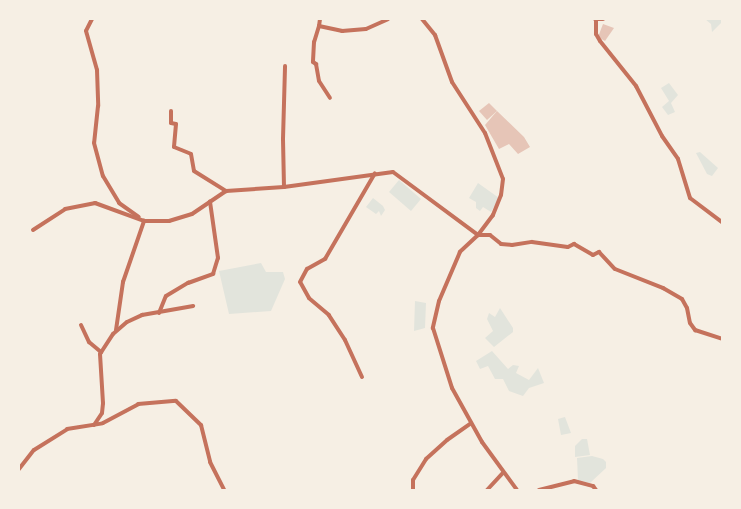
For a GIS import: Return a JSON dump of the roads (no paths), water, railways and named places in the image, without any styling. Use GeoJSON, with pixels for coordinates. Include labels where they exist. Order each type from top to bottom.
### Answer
{"type":"FeatureCollection","features":[{"type":"Feature","properties":{"kind":"street"},"geometry":{"type":"LineString","coordinates":[[92,19],[86,31],[98,70],[98,106],[94,143],[103,176],[119,203],[144,221]]}},
{"type":"Feature","properties":{"kind":"street"},"geometry":{"type":"LineString","coordinates":[[320,19],[314,42],[313,62],[316,64],[319,81],[330,98]]}},
{"type":"Feature","properties":{"kind":"street"},"geometry":{"type":"LineString","coordinates":[[319,26],[342,31],[366,29],[388,19]]}},
{"type":"Feature","properties":{"kind":"street"},"geometry":{"type":"LineString","coordinates":[[422,19],[435,35],[452,82],[485,132],[503,179],[501,195],[493,215],[478,235],[460,252],[438,301],[433,328],[452,388],[471,423],[503,473],[517,490]]}},
{"type":"Feature","properties":{"kind":"street"},"geometry":{"type":"LineString","coordinates":[[603,19],[596,20],[596,34],[636,86],[662,136],[678,159],[690,198],[722,222]]}},
{"type":"Feature","properties":{"kind":"street"},"geometry":{"type":"LineString","coordinates":[[284,187],[282,139],[285,66]]}},
{"type":"Feature","properties":{"kind":"street"},"geometry":{"type":"LineString","coordinates":[[171,111],[171,123],[176,124],[174,147],[191,154],[194,170],[226,191]]}},
{"type":"Feature","properties":{"kind":"street"},"geometry":{"type":"LineString","coordinates":[[33,230],[65,209],[95,203],[144,221],[168,222],[192,214],[226,191],[284,187],[393,172],[478,235],[490,235],[501,244],[512,245],[532,242],[568,247],[574,244],[593,255],[599,252],[615,269],[663,288],[682,299],[687,308],[690,323],[695,330],[722,339]]}},
{"type":"Feature","properties":{"kind":"street"},"geometry":{"type":"LineString","coordinates":[[362,377],[345,340],[329,315],[309,298],[300,282],[307,269],[325,259],[375,174]]}},
{"type":"Feature","properties":{"kind":"street"},"geometry":{"type":"LineString","coordinates":[[159,313],[166,296],[188,283],[213,274],[218,258],[210,202]]}},
{"type":"Feature","properties":{"kind":"street"},"geometry":{"type":"LineString","coordinates":[[116,331],[123,282],[144,221]]}},
{"type":"Feature","properties":{"kind":"street"},"geometry":{"type":"LineString","coordinates":[[94,425],[102,413],[104,403],[99,368],[101,352],[116,331],[142,315],[192,306]]}},
{"type":"Feature","properties":{"kind":"street"},"geometry":{"type":"LineString","coordinates":[[81,325],[89,342],[101,352]]}},
{"type":"Feature","properties":{"kind":"street"},"geometry":{"type":"LineString","coordinates":[[19,469],[34,450],[67,429],[103,424],[138,404],[176,401],[201,425],[210,462],[224,490]]}},
{"type":"Feature","properties":{"kind":"street"},"geometry":{"type":"LineString","coordinates":[[412,490],[413,480],[426,458],[471,423]]}},
{"type":"Feature","properties":{"kind":"street"},"geometry":{"type":"LineString","coordinates":[[487,490],[503,473]]}},
{"type":"Feature","properties":{"kind":"street"},"geometry":{"type":"LineString","coordinates":[[539,490],[574,481],[593,486],[596,490]]}}]}
